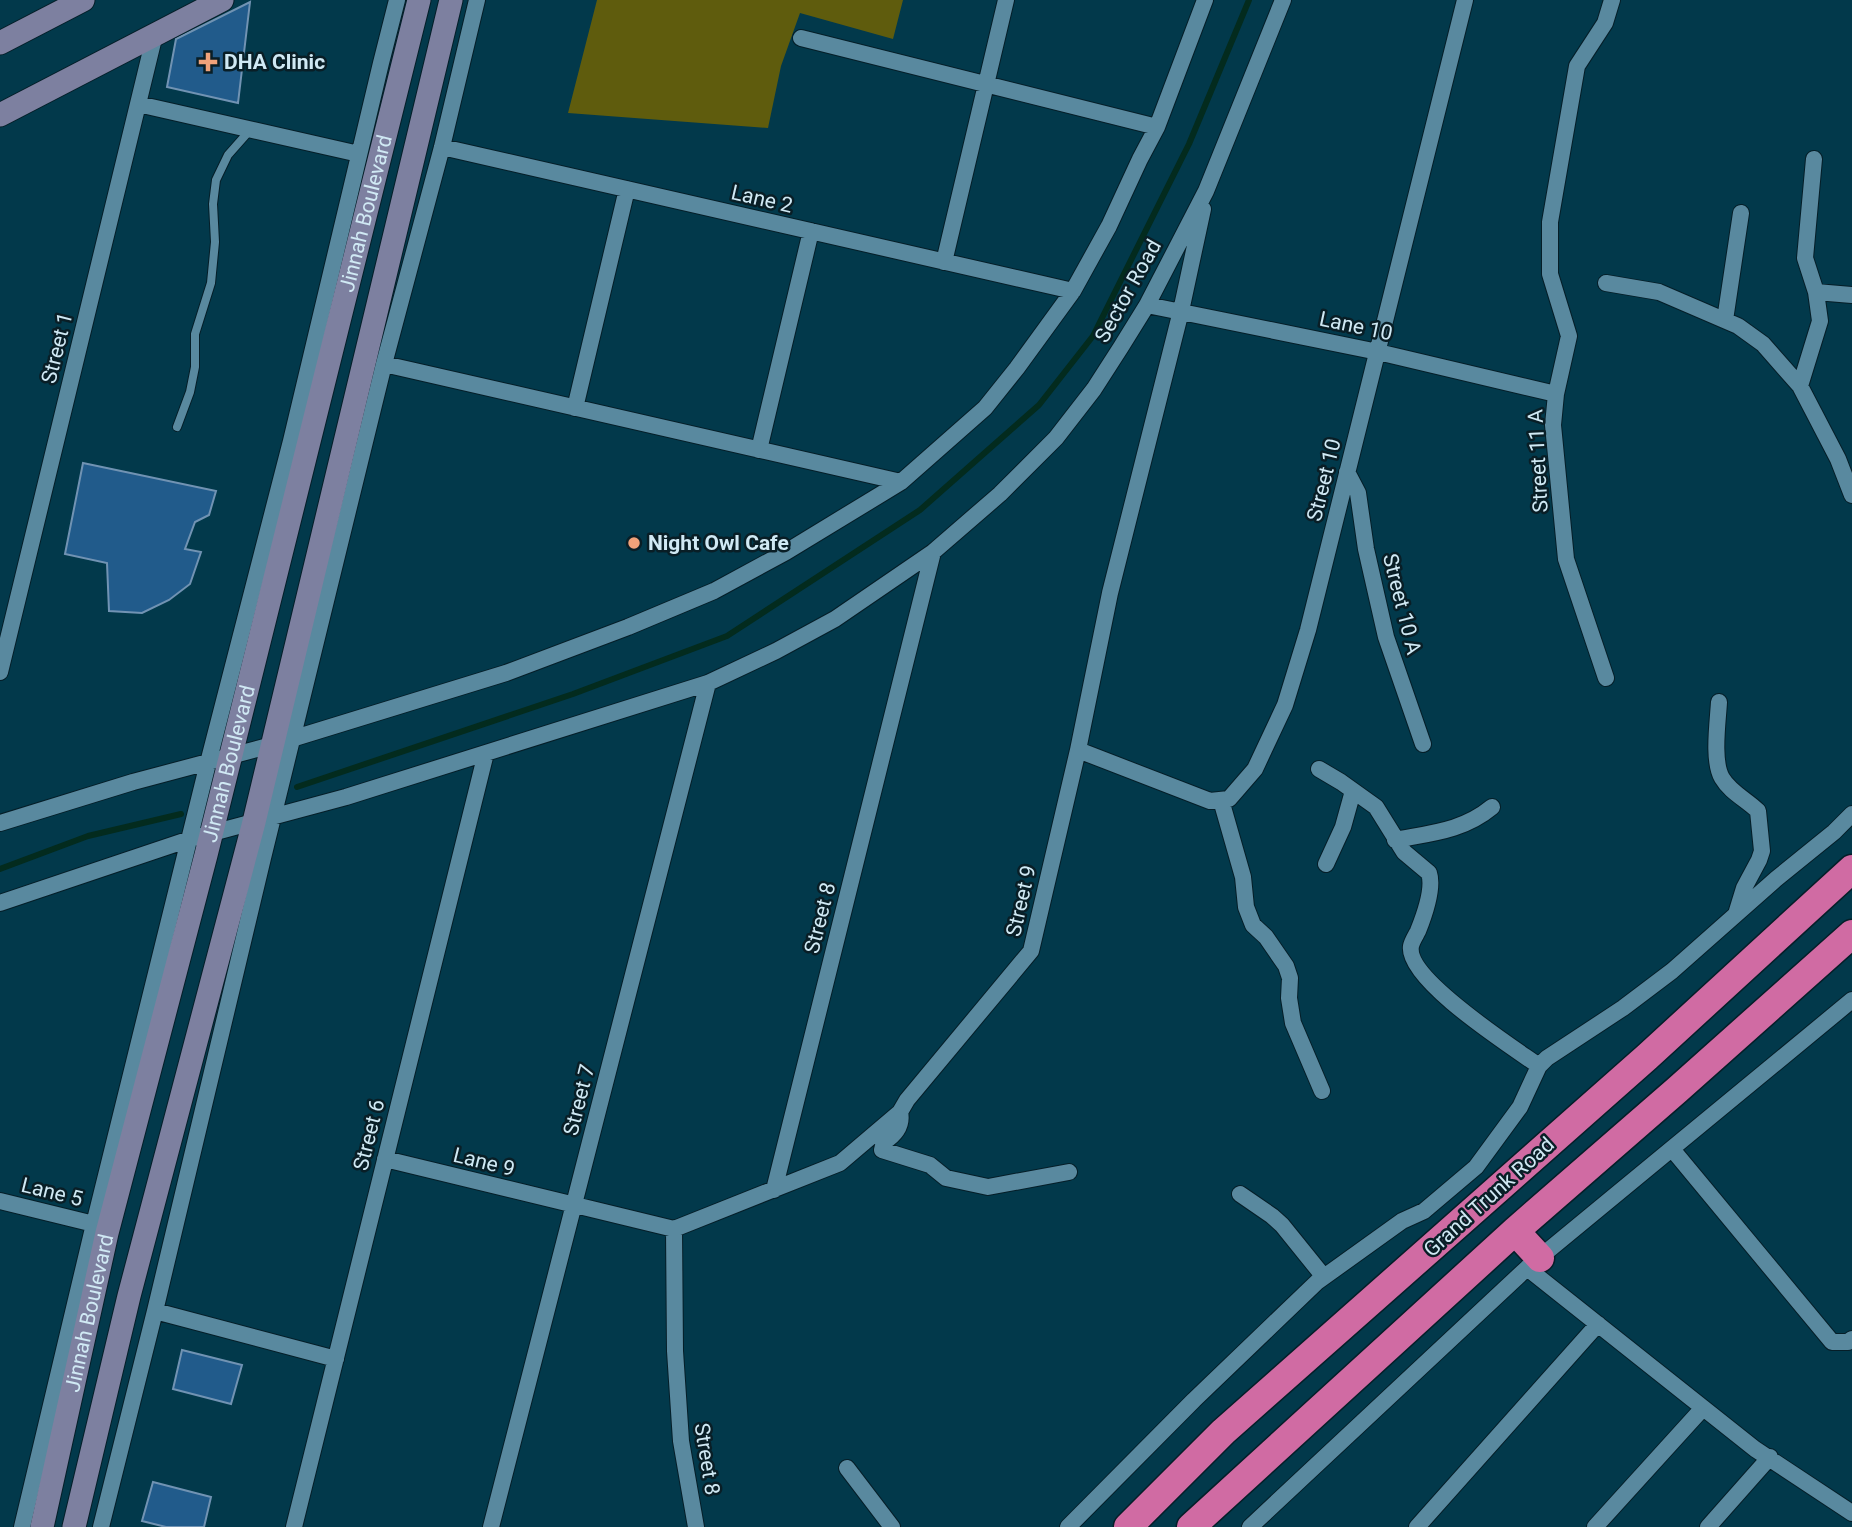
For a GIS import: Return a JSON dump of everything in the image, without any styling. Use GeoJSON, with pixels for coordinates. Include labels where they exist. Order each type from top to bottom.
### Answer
{"type":"FeatureCollection","features":[{"type":"Feature","properties":{"kind":"highway","name":"Grand Trunk Road"},"geometry":{"type":"LineString","coordinates":[[1128,1527],[1431,1226],[1647,1057],[1852,869]]}},
{"type":"Feature","properties":{"kind":"highway","name":"Grand Trunk Road"},"geometry":{"type":"LineString","coordinates":[[1191,1527],[1515,1231],[1852,934]]}},
{"type":"Feature","properties":{"kind":"highway"},"geometry":{"type":"LineString","coordinates":[[1515,1231],[1534,1263]]}},
{"type":"Feature","properties":{"kind":"street"},"geometry":{"type":"LineString","coordinates":[[0,43],[83,0]]}},
{"type":"Feature","properties":{"kind":"street"},"geometry":{"type":"LineString","coordinates":[[0,115],[222,0]]}},
{"type":"Feature","properties":{"kind":"street"},"geometry":{"type":"LineString","coordinates":[[219,760],[359,154],[391,65],[397,0]]}},
{"type":"Feature","properties":{"kind":"street","name":"Jinnah Boulevard"},"geometry":{"type":"LineString","coordinates":[[41,1527],[53,1436],[107,1233],[219,760],[391,65],[419,0]]}},
{"type":"Feature","properties":{"kind":"street","name":"Jinnah Boulevard"},"geometry":{"type":"LineString","coordinates":[[74,1527],[129,1296],[264,819],[451,0]]}},
{"type":"Feature","properties":{"kind":"street"},"geometry":{"type":"LineString","coordinates":[[282,742],[442,147],[477,0]]}},
{"type":"Feature","properties":{"kind":"street"},"geometry":{"type":"LineString","coordinates":[[944,262],[1006,0]]}},
{"type":"Feature","properties":{"kind":"street"},"geometry":{"type":"LineString","coordinates":[[0,823],[133,782],[282,742],[506,673],[714,591],[786,552],[901,482],[985,408],[1073,291],[1109,226],[1157,127],[1205,0]]}},
{"type":"Feature","properties":{"kind":"street","name":"Sector Road"},"geometry":{"type":"LineString","coordinates":[[0,903],[201,837],[346,797],[708,683],[835,619],[933,552],[1000,494],[1056,438],[1094,389],[1147,305],[1206,191],[1283,0]]}},
{"type":"Feature","properties":{"kind":"street","name":"Street 10"},"geometry":{"type":"LineString","coordinates":[[1221,800],[1229,799],[1255,769],[1285,705],[1308,630],[1465,0]]}},
{"type":"Feature","properties":{"kind":"street","name":"Street 11 A"},"geometry":{"type":"LineString","coordinates":[[1606,678],[1566,559],[1553,425],[1556,394],[1569,336],[1550,274],[1550,222],[1577,66],[1605,23],[1612,0]]}},
{"type":"Feature","properties":{"kind":"street","name":"Street 1"},"geometry":{"type":"LineString","coordinates":[[0,672],[155,34]]}},
{"type":"Feature","properties":{"kind":"street"},"geometry":{"type":"LineString","coordinates":[[801,38],[1157,127]]}},
{"type":"Feature","properties":{"kind":"street"},"geometry":{"type":"LineString","coordinates":[[434,72],[456,82]]}},
{"type":"Feature","properties":{"kind":"street"},"geometry":{"type":"LineString","coordinates":[[138,104],[359,154]]}},
{"type":"Feature","properties":{"kind":"street","name":"Lane 2"},"geometry":{"type":"LineString","coordinates":[[442,147],[1073,291]]}},
{"type":"Feature","properties":{"kind":"street"},"geometry":{"type":"LineString","coordinates":[[1800,386],[1820,321],[1816,292],[1805,258],[1814,159]]}},
{"type":"Feature","properties":{"kind":"street"},"geometry":{"type":"LineString","coordinates":[[575,408],[627,189]]}},
{"type":"Feature","properties":{"kind":"street","name":"Street 9"},"geometry":{"type":"LineString","coordinates":[[774,1191],[840,1163],[900,1112],[924,1079],[1031,951],[1078,750],[1110,593],[1181,311],[1206,191]]}},
{"type":"Feature","properties":{"kind":"street"},"geometry":{"type":"LineString","coordinates":[[1725,320],[1741,213]]}},
{"type":"Feature","properties":{"kind":"street"},"geometry":{"type":"LineString","coordinates":[[759,450],[811,231]]}},
{"type":"Feature","properties":{"kind":"street"},"geometry":{"type":"LineString","coordinates":[[1606,283],[1659,292],[1738,326],[1762,344],[1800,386],[1838,459],[1852,495]]}},
{"type":"Feature","properties":{"kind":"street"},"geometry":{"type":"LineString","coordinates":[[1816,292],[1852,295]]}},
{"type":"Feature","properties":{"kind":"street","name":"Lane 10"},"geometry":{"type":"LineString","coordinates":[[1147,305],[1378,352],[1556,394]]}},
{"type":"Feature","properties":{"kind":"street"},"geometry":{"type":"LineString","coordinates":[[384,364],[901,482]]}},
{"type":"Feature","properties":{"kind":"street","name":"Street 10 A"},"geometry":{"type":"LineString","coordinates":[[1348,472],[1358,493],[1366,549],[1385,637],[1423,744]]}},
{"type":"Feature","properties":{"kind":"street","name":"Street 8"},"geometry":{"type":"LineString","coordinates":[[774,1191],[933,552]]}},
{"type":"Feature","properties":{"kind":"street","name":"Street 7"},"geometry":{"type":"LineString","coordinates":[[491,1527],[708,683]]}},
{"type":"Feature","properties":{"kind":"street"},"geometry":{"type":"LineString","coordinates":[[1719,702],[1718,769],[1731,789],[1758,811],[1761,834],[1762,851],[1744,888],[1736,914]]}},
{"type":"Feature","properties":{"kind":"street"},"geometry":{"type":"LineString","coordinates":[[1078,750],[1210,801],[1221,800],[1243,877],[1247,907],[1253,925],[1266,937],[1286,966],[1290,978],[1289,998],[1293,1023],[1322,1091]]}},
{"type":"Feature","properties":{"kind":"street","name":"Street 6"},"geometry":{"type":"LineString","coordinates":[[294,1527],[486,753]]}},
{"type":"Feature","properties":{"kind":"street"},"geometry":{"type":"LineString","coordinates":[[1319,769],[1376,807],[1404,852],[1429,873],[1427,904],[1411,946],[1412,955],[1429,980],[1464,1014],[1539,1066]]}},
{"type":"Feature","properties":{"kind":"street"},"geometry":{"type":"LineString","coordinates":[[1326,864],[1343,827],[1353,790]]}},
{"type":"Feature","properties":{"kind":"street"},"geometry":{"type":"LineString","coordinates":[[1395,840],[1455,828],[1474,821],[1492,807]]}},
{"type":"Feature","properties":{"kind":"street"},"geometry":{"type":"LineString","coordinates":[[1068,1527],[1194,1400],[1317,1282],[1402,1221],[1431,1226],[1520,1107],[1539,1066],[1547,1058],[1623,1008],[1672,971],[1852,814]]}},
{"type":"Feature","properties":{"kind":"street"},"geometry":{"type":"LineString","coordinates":[[100,1527],[155,1311],[264,819]]}},
{"type":"Feature","properties":{"kind":"street"},"geometry":{"type":"LineString","coordinates":[[22,1527],[53,1436],[94,1224],[201,837]]}},
{"type":"Feature","properties":{"kind":"street"},"geometry":{"type":"LineString","coordinates":[[1250,1527],[1534,1263],[1852,1000]]}},
{"type":"Feature","properties":{"kind":"street"},"geometry":{"type":"LineString","coordinates":[[900,1112],[902,1119],[897,1131],[884,1142],[882,1150],[930,1165],[946,1178],[988,1187],[1069,1172]]}},
{"type":"Feature","properties":{"kind":"street"},"geometry":{"type":"LineString","coordinates":[[1672,1149],[1832,1342],[1848,1342],[1852,1339]]}},
{"type":"Feature","properties":{"kind":"street","name":"Lane 9"},"geometry":{"type":"LineString","coordinates":[[385,1158],[573,1205]]}},
{"type":"Feature","properties":{"kind":"street"},"geometry":{"type":"LineString","coordinates":[[573,1205],[674,1229],[774,1191]]}},
{"type":"Feature","properties":{"kind":"street"},"geometry":{"type":"LineString","coordinates":[[1240,1194],[1282,1225],[1324,1277]]}},
{"type":"Feature","properties":{"kind":"street","name":"Lane 5"},"geometry":{"type":"LineString","coordinates":[[0,1201],[94,1224]]}},
{"type":"Feature","properties":{"kind":"street","name":"Street 8"},"geometry":{"type":"LineString","coordinates":[[674,1229],[674,1351],[681,1441],[696,1527]]}},
{"type":"Feature","properties":{"kind":"street"},"geometry":{"type":"LineString","coordinates":[[1534,1263],[1598,1324],[1755,1449],[1852,1513]]}},
{"type":"Feature","properties":{"kind":"street"},"geometry":{"type":"LineString","coordinates":[[155,1311],[336,1359]]}},
{"type":"Feature","properties":{"kind":"street"},"geometry":{"type":"LineString","coordinates":[[1417,1527],[1598,1324]]}},
{"type":"Feature","properties":{"kind":"street"},"geometry":{"type":"LineString","coordinates":[[1595,1527],[1703,1408]]}},
{"type":"Feature","properties":{"kind":"street"},"geometry":{"type":"LineString","coordinates":[[94,1446],[119,1452]]}},
{"type":"Feature","properties":{"kind":"street"},"geometry":{"type":"LineString","coordinates":[[1709,1527],[1770,1457]]}},
{"type":"Feature","properties":{"kind":"street"},"geometry":{"type":"LineString","coordinates":[[847,1468],[892,1527]]}},
{"type":"Feature","properties":{"kind":"lane"},"geometry":{"type":"LineString","coordinates":[[177,427],[190,393],[195,367],[195,334],[211,283],[216,180],[228,155],[251,129]]}},
{"type":"Feature","properties":{"kind":"shaded area"},"geometry":{"type":"Polygon","coordinates":[[[597,0],[903,0],[893,39],[800,13],[781,66],[768,128],[568,113],[597,0]]]}},
{"type":"Feature","properties":{"kind":"building","name":"DHA Clinic"},"geometry":{"type":"Polygon","coordinates":[[[250,2],[238,103],[167,87],[176,39],[250,2]]]}},
{"type":"Feature","properties":{"kind":"building"},"geometry":{"type":"Polygon","coordinates":[[[83,463],[216,491],[209,515],[195,522],[185,549],[201,552],[190,584],[169,600],[142,613],[109,611],[107,563],[65,554],[83,463]]]}},
{"type":"Feature","properties":{"kind":"building"},"geometry":{"type":"Polygon","coordinates":[[[182,1350],[242,1365],[231,1404],[173,1389],[182,1350]]]}},
{"type":"Feature","properties":{"kind":"building"},"geometry":{"type":"Polygon","coordinates":[[[153,1482],[211,1497],[204,1527],[166,1527],[142,1521],[153,1482]]]}},
{"type":"Feature","properties":{"kind":"waterway"},"geometry":{"type":"LineString","coordinates":[[297,787],[573,694],[727,636],[920,510],[1039,405],[1093,336],[1189,144],[1249,0]]}},
{"type":"Feature","properties":{"kind":"waterway"},"geometry":{"type":"LineString","coordinates":[[0,869],[88,836],[181,814]]}},
{"type":"Feature","properties":{"kind":"place","name":"DHA Clinic"},"geometry":{"type":"Point","coordinates":[208,62]}},
{"type":"Feature","properties":{"kind":"place","name":"Night Owl Cafe"},"geometry":{"type":"Point","coordinates":[634,543]}}]}
